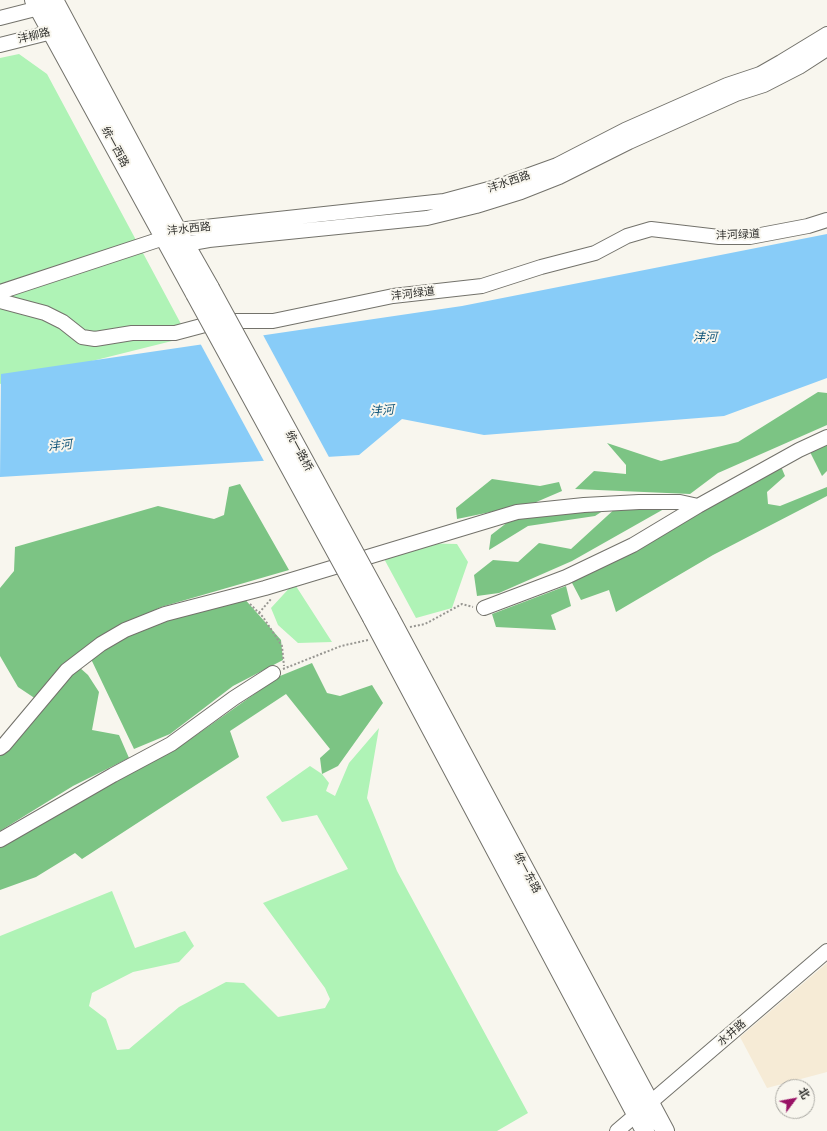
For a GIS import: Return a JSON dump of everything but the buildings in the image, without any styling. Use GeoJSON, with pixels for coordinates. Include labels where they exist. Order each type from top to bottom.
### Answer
{"type":"FeatureCollection","features":[{"type":"Feature","properties":{"kind":"main road","name":"统一西路"},"geometry":{"type":"LineString","coordinates":[[46,3],[171,238],[203,291]]}},
{"type":"Feature","properties":{"kind":"main road","name":"统一路桥"},"geometry":{"type":"LineString","coordinates":[[203,291],[380,616]]}},
{"type":"Feature","properties":{"kind":"main road","name":"统一东路"},"geometry":{"type":"LineString","coordinates":[[380,616],[643,1109],[665,1131]]}},
{"type":"Feature","properties":{"kind":"main road","name":"统一东路"},"geometry":{"type":"LineString","coordinates":[[643,1109],[645,1131]]}},
{"type":"Feature","properties":{"kind":"street"},"geometry":{"type":"LineString","coordinates":[[0,18],[46,3]]}},
{"type":"Feature","properties":{"kind":"street","name":"沣柳路"},"geometry":{"type":"LineString","coordinates":[[0,45],[60,30]]}},
{"type":"Feature","properties":{"kind":"street","name":"沣水西路"},"geometry":{"type":"LineString","coordinates":[[171,238],[444,200],[496,187],[557,165],[624,130],[727,85],[760,74],[827,34]]}},
{"type":"Feature","properties":{"kind":"street","name":"沣水西路"},"geometry":{"type":"LineString","coordinates":[[171,238],[209,240],[427,218],[476,206],[521,192],[559,177],[630,142],[736,94],[764,85],[799,67],[827,49]]}},
{"type":"Feature","properties":{"kind":"street","name":"沣河绿道"},"geometry":{"type":"LineString","coordinates":[[0,301],[45,313],[63,322],[82,337],[95,339],[132,333],[175,334],[220,321],[273,321],[393,296],[482,286],[541,267],[595,253],[627,236],[651,230],[719,237],[750,237],[808,226],[827,220]]}},
{"type":"Feature","properties":{"kind":"street"},"geometry":{"type":"LineString","coordinates":[[0,292],[171,238]]}},
{"type":"Feature","properties":{"kind":"street"},"geometry":{"type":"LineString","coordinates":[[484,608],[566,577],[633,545],[698,506],[799,450],[827,437]]}},
{"type":"Feature","properties":{"kind":"street"},"geometry":{"type":"LineString","coordinates":[[0,748],[67,670],[100,644],[125,630],[165,614],[240,595],[517,512],[584,505],[639,502],[680,502],[698,506]]}},
{"type":"Feature","properties":{"kind":"street"},"geometry":{"type":"LineString","coordinates":[[0,840],[113,775],[171,744],[234,698],[278,671]]}},
{"type":"Feature","properties":{"kind":"street","name":"水井路"},"geometry":{"type":"LineString","coordinates":[[618,1131],[827,951]]}},
{"type":"Feature","properties":{"kind":"path"},"geometry":{"type":"LineString","coordinates":[[240,595],[263,617],[282,646],[278,671]]}},
{"type":"Feature","properties":{"kind":"path"},"geometry":{"type":"LineString","coordinates":[[278,671],[341,646],[425,624],[462,604],[484,608]]}},
{"type":"Feature","properties":{"kind":"shaded area"},"geometry":{"type":"Polygon","coordinates":[[[827,963],[827,1072],[801,1079],[775,1079],[775,1086],[767,1088],[740,1037],[827,963]]]}},
{"type":"Feature","properties":{"kind":"green space"},"geometry":{"type":"Polygon","coordinates":[[[19,54],[47,74],[188,337],[0,384],[0,58],[19,54]]]}},
{"type":"Feature","properties":{"kind":"green space"},"geometry":{"type":"Polygon","coordinates":[[[818,392],[827,393],[827,425],[718,473],[690,494],[575,489],[594,471],[626,474],[626,465],[607,443],[661,461],[738,442],[818,392]]]}},
{"type":"Feature","properties":{"kind":"green space"},"geometry":{"type":"Polygon","coordinates":[[[827,442],[827,471],[822,476],[809,450],[827,442]]]}},
{"type":"Feature","properties":{"kind":"green space"},"geometry":{"type":"Polygon","coordinates":[[[780,464],[785,476],[767,492],[768,504],[780,506],[827,487],[827,496],[713,555],[616,612],[609,590],[581,600],[571,581],[780,464]]]}},
{"type":"Feature","properties":{"kind":"green space"},"geometry":{"type":"Polygon","coordinates":[[[492,479],[540,486],[559,482],[562,491],[534,503],[457,519],[456,508],[492,479]]]}},
{"type":"Feature","properties":{"kind":"green space"},"geometry":{"type":"Polygon","coordinates":[[[240,484],[289,570],[161,607],[131,622],[36,699],[18,687],[0,656],[0,588],[14,571],[15,547],[158,506],[214,519],[224,515],[229,487],[240,484]]]}},
{"type":"Feature","properties":{"kind":"green space"},"geometry":{"type":"Polygon","coordinates":[[[612,505],[595,516],[528,526],[489,550],[491,535],[513,518],[612,505]]]}},
{"type":"Feature","properties":{"kind":"green space"},"geometry":{"type":"Polygon","coordinates":[[[671,505],[572,561],[499,593],[477,596],[474,575],[493,560],[518,562],[539,543],[571,549],[618,506],[671,505]]]}},
{"type":"Feature","properties":{"kind":"green space"},"geometry":{"type":"Polygon","coordinates":[[[415,543],[457,544],[468,562],[452,608],[416,618],[382,555],[415,543]]]}},
{"type":"Feature","properties":{"kind":"green space"},"geometry":{"type":"Polygon","coordinates":[[[294,583],[332,642],[298,643],[278,625],[271,608],[294,583]]]}},
{"type":"Feature","properties":{"kind":"green space"},"geometry":{"type":"Polygon","coordinates":[[[566,586],[571,606],[551,615],[556,630],[496,627],[492,614],[566,586]]]}},
{"type":"Feature","properties":{"kind":"green space"},"geometry":{"type":"Polygon","coordinates":[[[242,596],[281,640],[283,660],[233,686],[170,734],[134,749],[91,659],[146,625],[242,596]]]}},
{"type":"Feature","properties":{"kind":"green space"},"geometry":{"type":"Polygon","coordinates":[[[312,663],[327,693],[340,696],[372,685],[383,703],[338,766],[322,774],[320,758],[330,749],[286,694],[230,731],[239,757],[82,859],[75,853],[36,877],[0,890],[0,847],[185,743],[280,676],[312,663]]]}},
{"type":"Feature","properties":{"kind":"green space"},"geometry":{"type":"Polygon","coordinates":[[[79,667],[88,675],[99,692],[92,730],[119,735],[129,758],[73,786],[0,831],[0,748],[79,667]]]}},
{"type":"Feature","properties":{"kind":"green space"},"geometry":{"type":"Polygon","coordinates":[[[379,728],[367,798],[397,871],[528,1113],[497,1131],[0,1131],[0,936],[112,891],[135,948],[185,931],[194,946],[179,962],[133,972],[92,993],[89,1006],[106,1019],[117,1050],[129,1049],[179,1007],[226,982],[244,983],[278,1017],[325,1008],[330,999],[325,988],[263,903],[348,869],[317,815],[282,822],[266,797],[310,766],[322,774],[329,783],[326,791],[335,796],[349,763],[379,728]]]}},
{"type":"Feature","properties":{"kind":"water","name":"沣河"},"geometry":{"type":"Polygon","coordinates":[[[827,234],[827,378],[724,416],[484,435],[402,419],[359,455],[0,477],[1,374],[462,306],[827,234]]]}},
{"type":"Feature","properties":{"kind":"pier"},"geometry":{"type":"Polygon","coordinates":[[[262,333],[330,459],[265,463],[200,343],[262,333]]]}}]}
